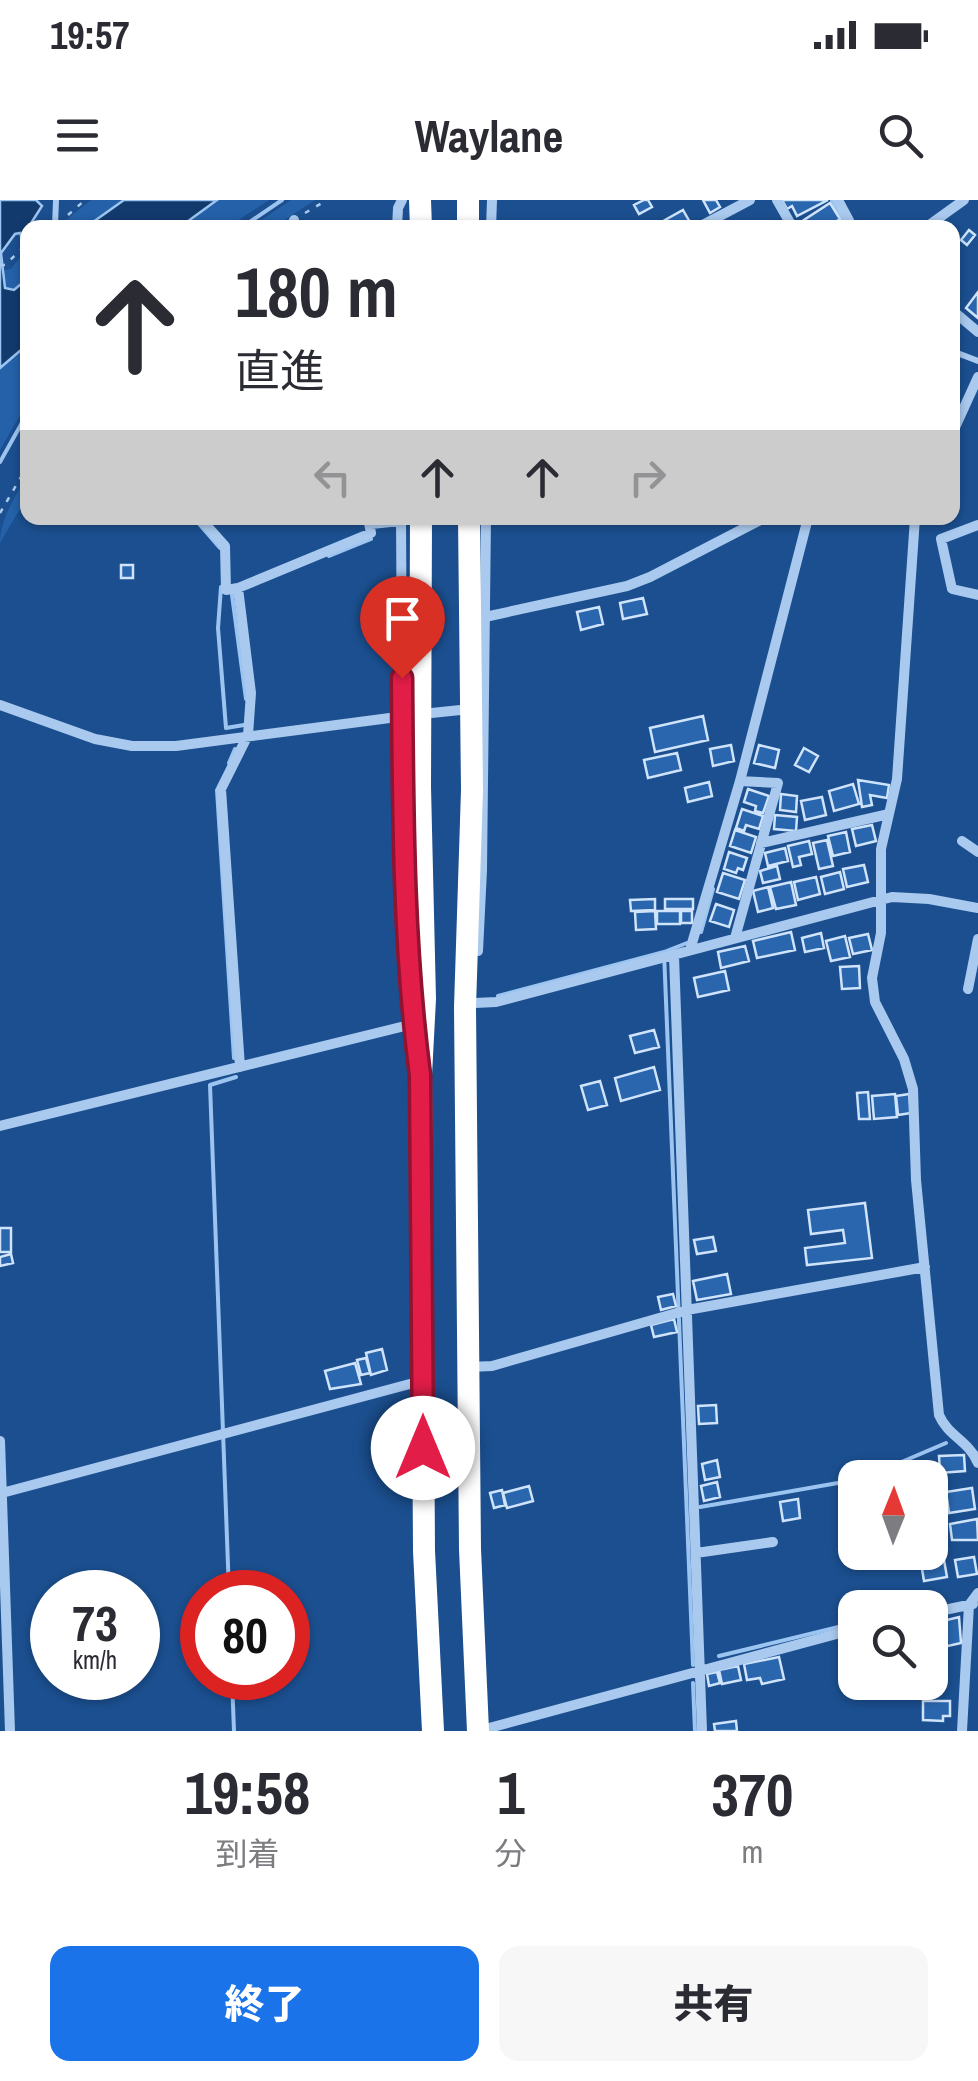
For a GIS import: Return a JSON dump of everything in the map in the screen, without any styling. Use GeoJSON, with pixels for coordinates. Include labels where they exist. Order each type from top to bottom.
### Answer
{"type":"FeatureCollection","features":[{"type":"Feature","properties":{"kind":"highway"},"geometry":{"type":"LineString","coordinates":[[408,525],[425,999],[420,1075],[424,1551],[433,1731]]}},
{"type":"Feature","properties":{"kind":"highway"},"geometry":{"type":"LineString","coordinates":[[469,525],[472,790],[466,1007],[470,1549],[478,1731]]}},
{"type":"Feature","properties":{"kind":"street"},"geometry":{"type":"LineString","coordinates":[[721,200],[728,212]]}},
{"type":"Feature","properties":{"kind":"street"},"geometry":{"type":"LineString","coordinates":[[712,220],[750,200]]}},
{"type":"Feature","properties":{"kind":"street"},"geometry":{"type":"LineString","coordinates":[[936,220],[964,200]]}},
{"type":"Feature","properties":{"kind":"street"},"geometry":{"type":"LineString","coordinates":[[960,417],[977,382]]}},
{"type":"Feature","properties":{"kind":"street"},"geometry":{"type":"LineString","coordinates":[[206,525],[224,546],[226,590],[371,532],[370,525]]}},
{"type":"Feature","properties":{"kind":"street"},"geometry":{"type":"LineString","coordinates":[[408,525],[403,830],[413,1024],[420,1075]]}},
{"type":"Feature","properties":{"kind":"street"},"geometry":{"type":"LineString","coordinates":[[468,1103],[482,870],[486,525]]}},
{"type":"Feature","properties":{"kind":"street"},"geometry":{"type":"LineString","coordinates":[[485,617],[627,586],[750,525]]}},
{"type":"Feature","properties":{"kind":"street"},"geometry":{"type":"LineString","coordinates":[[690,950],[743,781],[806,525]]}},
{"type":"Feature","properties":{"kind":"street"},"geometry":{"type":"LineString","coordinates":[[915,525],[896,779],[881,849],[883,899],[872,978],[875,1002],[904,1059],[913,1089],[912,1124],[939,1415],[944,1428],[969,1445],[978,1463]]}},
{"type":"Feature","properties":{"kind":"street"},"geometry":{"type":"LineString","coordinates":[[978,525],[940,538],[952,589],[978,596]]}},
{"type":"Feature","properties":{"kind":"street"},"geometry":{"type":"LineString","coordinates":[[238,588],[251,693],[248,736],[221,789],[240,1067]]}},
{"type":"Feature","properties":{"kind":"street"},"geometry":{"type":"LineString","coordinates":[[0,705],[95,739],[132,746],[176,746],[484,707]]}},
{"type":"Feature","properties":{"kind":"street"},"geometry":{"type":"LineString","coordinates":[[735,938],[778,783],[743,781]]}},
{"type":"Feature","properties":{"kind":"street"},"geometry":{"type":"LineString","coordinates":[[761,843],[889,814]]}},
{"type":"Feature","properties":{"kind":"street"},"geometry":{"type":"LineString","coordinates":[[962,842],[978,852]]}},
{"type":"Feature","properties":{"kind":"street"},"geometry":{"type":"LineString","coordinates":[[475,1003],[496,1002],[883,899],[929,899],[978,908]]}},
{"type":"Feature","properties":{"kind":"street"},"geometry":{"type":"LineString","coordinates":[[968,989],[978,940]]}},
{"type":"Feature","properties":{"kind":"street"},"geometry":{"type":"LineString","coordinates":[[668,958],[702,1731]]}},
{"type":"Feature","properties":{"kind":"street"},"geometry":{"type":"LineString","coordinates":[[0,1126],[413,1024]]}},
{"type":"Feature","properties":{"kind":"street"},"geometry":{"type":"LineString","coordinates":[[469,1368],[492,1366],[682,1311],[925,1267]]}},
{"type":"Feature","properties":{"kind":"street"},"geometry":{"type":"LineString","coordinates":[[2,1493],[423,1380]]}},
{"type":"Feature","properties":{"kind":"street"},"geometry":{"type":"LineString","coordinates":[[0,1441],[10,1731]]}},
{"type":"Feature","properties":{"kind":"street"},"geometry":{"type":"LineString","coordinates":[[696,1553],[772,1542]]}},
{"type":"Feature","properties":{"kind":"street"},"geometry":{"type":"LineString","coordinates":[[962,1731],[973,1604],[978,1592]]}},
{"type":"Feature","properties":{"kind":"street"},"geometry":{"type":"LineString","coordinates":[[948,1609],[973,1604]]}},
{"type":"Feature","properties":{"kind":"street"},"geometry":{"type":"LineString","coordinates":[[478,1731],[838,1633]]}},
{"type":"Feature","properties":{"kind":"path"},"geometry":{"type":"LineString","coordinates":[[62,220],[86,200]]}},
{"type":"Feature","properties":{"kind":"path"},"geometry":{"type":"LineString","coordinates":[[0,514],[20,479]]}},
{"type":"Feature","properties":{"kind":"shaded area"},"geometry":{"type":"Polygon","coordinates":[[[0,200],[36,200],[42,206],[33,220],[20,220],[20,233],[1,253],[5,288],[14,290],[20,285],[20,351],[0,368],[0,200]]]}},
{"type":"Feature","properties":{"kind":"shaded area"},"geometry":{"type":"Polygon","coordinates":[[[91,200],[124,200],[96,220],[66,220],[91,200]]]}},
{"type":"Feature","properties":{"kind":"shaded area"},"geometry":{"type":"Polygon","coordinates":[[[124,200],[217,200],[190,220],[96,220],[124,200]]]}},
{"type":"Feature","properties":{"kind":"shaded area"},"geometry":{"type":"Polygon","coordinates":[[[217,200],[269,200],[239,220],[191,220],[217,200]]]}},
{"type":"Feature","properties":{"kind":"shaded area"},"geometry":{"type":"Polygon","coordinates":[[[291,200],[315,200],[285,220],[261,220],[291,200]]]}},
{"type":"Feature","properties":{"kind":"shaded area"},"geometry":{"type":"Polygon","coordinates":[[[20,257],[20,285],[14,291],[3,284],[4,270],[11,269],[20,257]]]}},
{"type":"Feature","properties":{"kind":"shaded area"},"geometry":{"type":"Polygon","coordinates":[[[20,350],[20,415],[0,450],[0,368],[20,350]]]}},
{"type":"Feature","properties":{"kind":"shaded area"},"geometry":{"type":"Polygon","coordinates":[[[20,488],[20,509],[0,543],[5,517],[20,488]]]}},
{"type":"Feature","properties":{"kind":"building"},"geometry":{"type":"Polygon","coordinates":[[[644,200],[652,207],[639,214],[634,205],[644,200]]]}},
{"type":"Feature","properties":{"kind":"building"},"geometry":{"type":"Polygon","coordinates":[[[703,200],[716,200],[720,207],[710,213],[703,200]]]}},
{"type":"Feature","properties":{"kind":"building"},"geometry":{"type":"Polygon","coordinates":[[[782,200],[828,200],[797,216],[792,206],[787,209],[782,200]]]}},
{"type":"Feature","properties":{"kind":"building"},"geometry":{"type":"Polygon","coordinates":[[[830,203],[840,219],[838,220],[804,220],[830,203]]]}},
{"type":"Feature","properties":{"kind":"building"},"geometry":{"type":"Polygon","coordinates":[[[683,210],[689,220],[665,220],[683,210]]]}},
{"type":"Feature","properties":{"kind":"building"},"geometry":{"type":"Polygon","coordinates":[[[969,230],[975,235],[967,245],[961,240],[969,230]]]}},
{"type":"Feature","properties":{"kind":"building"},"geometry":{"type":"Polygon","coordinates":[[[978,292],[978,318],[966,308],[978,292]]]}},
{"type":"Feature","properties":{"kind":"building"},"geometry":{"type":"Polygon","coordinates":[[[121,565],[133,565],[133,578],[121,578],[121,565]]]}},
{"type":"Feature","properties":{"kind":"building"},"geometry":{"type":"Polygon","coordinates":[[[643,598],[647,614],[623,619],[620,603],[643,598]]]}},
{"type":"Feature","properties":{"kind":"building"},"geometry":{"type":"Polygon","coordinates":[[[599,607],[603,624],[581,630],[577,612],[599,607]]]}},
{"type":"Feature","properties":{"kind":"building"},"geometry":{"type":"Polygon","coordinates":[[[703,716],[708,740],[655,752],[650,728],[703,716]]]}},
{"type":"Feature","properties":{"kind":"building"},"geometry":{"type":"Polygon","coordinates":[[[731,745],[734,761],[713,766],[710,749],[731,745]]]}},
{"type":"Feature","properties":{"kind":"building"},"geometry":{"type":"Polygon","coordinates":[[[759,745],[779,750],[775,768],[754,763],[759,745]]]}},
{"type":"Feature","properties":{"kind":"building"},"geometry":{"type":"Polygon","coordinates":[[[804,748],[818,756],[809,772],[795,765],[804,748]]]}},
{"type":"Feature","properties":{"kind":"building"},"geometry":{"type":"Polygon","coordinates":[[[677,753],[681,770],[648,778],[644,760],[677,753]]]}},
{"type":"Feature","properties":{"kind":"building"},"geometry":{"type":"Polygon","coordinates":[[[858,780],[889,785],[887,798],[870,795],[872,805],[862,807],[858,780]]]}},
{"type":"Feature","properties":{"kind":"building"},"geometry":{"type":"Polygon","coordinates":[[[709,782],[712,796],[688,802],[685,788],[709,782]]]}},
{"type":"Feature","properties":{"kind":"building"},"geometry":{"type":"Polygon","coordinates":[[[853,784],[859,804],[834,811],[829,791],[853,784]]]}},
{"type":"Feature","properties":{"kind":"building"},"geometry":{"type":"Polygon","coordinates":[[[748,789],[769,796],[763,813],[744,802],[748,789]]]}},
{"type":"Feature","properties":{"kind":"building"},"geometry":{"type":"Polygon","coordinates":[[[781,794],[797,796],[796,812],[780,810],[781,794]]]}},
{"type":"Feature","properties":{"kind":"building"},"geometry":{"type":"Polygon","coordinates":[[[822,797],[826,815],[805,820],[801,801],[822,797]]]}},
{"type":"Feature","properties":{"kind":"building"},"geometry":{"type":"Polygon","coordinates":[[[742,809],[763,816],[759,829],[746,825],[744,831],[736,828],[742,809]]]}},
{"type":"Feature","properties":{"kind":"building"},"geometry":{"type":"Polygon","coordinates":[[[775,815],[797,817],[796,831],[774,829],[775,815]]]}},
{"type":"Feature","properties":{"kind":"building"},"geometry":{"type":"Polygon","coordinates":[[[872,825],[876,841],[856,846],[852,829],[872,825]]]}},
{"type":"Feature","properties":{"kind":"building"},"geometry":{"type":"Polygon","coordinates":[[[735,830],[756,837],[751,853],[730,846],[735,830]]]}},
{"type":"Feature","properties":{"kind":"building"},"geometry":{"type":"Polygon","coordinates":[[[846,832],[850,852],[833,856],[828,836],[846,832]]]}},
{"type":"Feature","properties":{"kind":"building"},"geometry":{"type":"Polygon","coordinates":[[[827,840],[833,866],[819,869],[813,843],[827,840]]]}},
{"type":"Feature","properties":{"kind":"building"},"geometry":{"type":"Polygon","coordinates":[[[809,841],[812,854],[799,857],[801,865],[793,867],[788,846],[809,841]]]}},
{"type":"Feature","properties":{"kind":"building"},"geometry":{"type":"Polygon","coordinates":[[[785,848],[788,861],[768,866],[765,853],[785,848]]]}},
{"type":"Feature","properties":{"kind":"building"},"geometry":{"type":"Polygon","coordinates":[[[729,852],[747,858],[743,870],[738,868],[736,873],[724,869],[729,852]]]}},
{"type":"Feature","properties":{"kind":"building"},"geometry":{"type":"Polygon","coordinates":[[[864,865],[868,882],[847,887],[843,869],[864,865]]]}},
{"type":"Feature","properties":{"kind":"building"},"geometry":{"type":"Polygon","coordinates":[[[777,866],[780,879],[763,883],[760,871],[777,866]]]}},
{"type":"Feature","properties":{"kind":"building"},"geometry":{"type":"Polygon","coordinates":[[[840,872],[844,889],[825,894],[821,877],[840,872]]]}},
{"type":"Feature","properties":{"kind":"building"},"geometry":{"type":"Polygon","coordinates":[[[723,873],[745,880],[739,899],[717,892],[723,873]]]}},
{"type":"Feature","properties":{"kind":"building"},"geometry":{"type":"Polygon","coordinates":[[[816,877],[820,894],[798,900],[794,882],[816,877]]]}},
{"type":"Feature","properties":{"kind":"building"},"geometry":{"type":"Polygon","coordinates":[[[791,882],[796,905],[776,909],[770,887],[791,882]]]}},
{"type":"Feature","properties":{"kind":"building"},"geometry":{"type":"Polygon","coordinates":[[[768,887],[773,908],[758,912],[753,891],[768,887]]]}},
{"type":"Feature","properties":{"kind":"building"},"geometry":{"type":"Polygon","coordinates":[[[655,899],[655,910],[631,911],[630,900],[655,899]]]}},
{"type":"Feature","properties":{"kind":"building"},"geometry":{"type":"Polygon","coordinates":[[[665,899],[693,899],[693,909],[665,909],[665,899]]]}},
{"type":"Feature","properties":{"kind":"building"},"geometry":{"type":"Polygon","coordinates":[[[716,904],[734,910],[729,927],[710,921],[716,904]]]}},
{"type":"Feature","properties":{"kind":"building"},"geometry":{"type":"Polygon","coordinates":[[[655,911],[656,929],[636,930],[635,912],[655,911]]]}},
{"type":"Feature","properties":{"kind":"building"},"geometry":{"type":"Polygon","coordinates":[[[657,911],[680,911],[680,924],[657,924],[657,911]]]}},
{"type":"Feature","properties":{"kind":"building"},"geometry":{"type":"Polygon","coordinates":[[[681,911],[692,911],[692,923],[681,923],[681,911]]]}},
{"type":"Feature","properties":{"kind":"building"},"geometry":{"type":"Polygon","coordinates":[[[791,932],[795,950],[757,958],[753,941],[791,932]]]}},
{"type":"Feature","properties":{"kind":"building"},"geometry":{"type":"Polygon","coordinates":[[[821,933],[824,948],[805,952],[802,938],[821,933]]]}},
{"type":"Feature","properties":{"kind":"building"},"geometry":{"type":"Polygon","coordinates":[[[868,934],[872,950],[853,954],[849,938],[868,934]]]}},
{"type":"Feature","properties":{"kind":"building"},"geometry":{"type":"Polygon","coordinates":[[[845,936],[850,957],[831,961],[826,941],[845,936]]]}},
{"type":"Feature","properties":{"kind":"building"},"geometry":{"type":"Polygon","coordinates":[[[745,946],[749,961],[721,968],[718,952],[745,946]]]}},
{"type":"Feature","properties":{"kind":"building"},"geometry":{"type":"Polygon","coordinates":[[[859,966],[860,988],[842,989],[840,967],[859,966]]]}},
{"type":"Feature","properties":{"kind":"building"},"geometry":{"type":"Polygon","coordinates":[[[725,971],[729,990],[698,997],[694,978],[725,971]]]}},
{"type":"Feature","properties":{"kind":"building"},"geometry":{"type":"Polygon","coordinates":[[[654,1030],[659,1047],[635,1053],[630,1036],[654,1030]]]}},
{"type":"Feature","properties":{"kind":"building"},"geometry":{"type":"Polygon","coordinates":[[[654,1067],[660,1090],[621,1101],[615,1078],[654,1067]]]}},
{"type":"Feature","properties":{"kind":"building"},"geometry":{"type":"Polygon","coordinates":[[[600,1081],[607,1105],[588,1110],[581,1086],[600,1081]]]}},
{"type":"Feature","properties":{"kind":"building"},"geometry":{"type":"Polygon","coordinates":[[[868,1092],[870,1119],[859,1119],[857,1093],[868,1092]]]}},
{"type":"Feature","properties":{"kind":"building"},"geometry":{"type":"Polygon","coordinates":[[[895,1094],[897,1117],[874,1119],[872,1096],[895,1094]]]}},
{"type":"Feature","properties":{"kind":"building"},"geometry":{"type":"Polygon","coordinates":[[[909,1094],[911,1113],[898,1115],[896,1096],[909,1094]]]}},
{"type":"Feature","properties":{"kind":"building"},"geometry":{"type":"Polygon","coordinates":[[[865,1203],[872,1258],[807,1265],[805,1248],[845,1243],[843,1230],[811,1234],[808,1210],[865,1203]]]}},
{"type":"Feature","properties":{"kind":"building"},"geometry":{"type":"Polygon","coordinates":[[[0,1228],[11,1228],[11,1252],[0,1252],[0,1228]]]}},
{"type":"Feature","properties":{"kind":"building"},"geometry":{"type":"Polygon","coordinates":[[[713,1237],[716,1251],[697,1254],[694,1240],[713,1237]]]}},
{"type":"Feature","properties":{"kind":"building"},"geometry":{"type":"Polygon","coordinates":[[[11,1254],[13,1263],[0,1266],[0,1257],[11,1254]]]}},
{"type":"Feature","properties":{"kind":"building"},"geometry":{"type":"Polygon","coordinates":[[[727,1274],[731,1294],[697,1300],[693,1281],[727,1274]]]}},
{"type":"Feature","properties":{"kind":"building"},"geometry":{"type":"Polygon","coordinates":[[[673,1294],[676,1306],[661,1310],[658,1297],[673,1294]]]}},
{"type":"Feature","properties":{"kind":"building"},"geometry":{"type":"Polygon","coordinates":[[[674,1319],[677,1332],[654,1337],[651,1325],[674,1319]]]}},
{"type":"Feature","properties":{"kind":"building"},"geometry":{"type":"Polygon","coordinates":[[[382,1349],[387,1370],[371,1375],[366,1353],[382,1349]]]}},
{"type":"Feature","properties":{"kind":"building"},"geometry":{"type":"Polygon","coordinates":[[[366,1358],[370,1373],[361,1375],[357,1360],[366,1358]]]}},
{"type":"Feature","properties":{"kind":"building"},"geometry":{"type":"Polygon","coordinates":[[[355,1363],[361,1384],[330,1389],[325,1371],[355,1363]]]}},
{"type":"Feature","properties":{"kind":"building"},"geometry":{"type":"Polygon","coordinates":[[[716,1405],[717,1423],[699,1424],[698,1406],[716,1405]]]}},
{"type":"Feature","properties":{"kind":"building"},"geometry":{"type":"Polygon","coordinates":[[[964,1455],[965,1471],[948,1472],[948,1460],[939,1460],[939,1456],[964,1455]]]}},
{"type":"Feature","properties":{"kind":"building"},"geometry":{"type":"Polygon","coordinates":[[[717,1460],[720,1477],[705,1480],[702,1464],[717,1460]]]}},
{"type":"Feature","properties":{"kind":"building"},"geometry":{"type":"Polygon","coordinates":[[[717,1482],[720,1497],[704,1501],[701,1486],[717,1482]]]}},
{"type":"Feature","properties":{"kind":"building"},"geometry":{"type":"Polygon","coordinates":[[[529,1486],[533,1501],[507,1508],[503,1493],[529,1486]]]}},
{"type":"Feature","properties":{"kind":"building"},"geometry":{"type":"Polygon","coordinates":[[[972,1488],[975,1509],[949,1513],[948,1492],[972,1488]]]}},
{"type":"Feature","properties":{"kind":"building"},"geometry":{"type":"Polygon","coordinates":[[[502,1490],[505,1505],[494,1508],[490,1493],[502,1490]]]}},
{"type":"Feature","properties":{"kind":"building"},"geometry":{"type":"Polygon","coordinates":[[[798,1499],[800,1518],[783,1521],[780,1502],[798,1499]]]}},
{"type":"Feature","properties":{"kind":"building"},"geometry":{"type":"Polygon","coordinates":[[[977,1519],[978,1540],[952,1540],[950,1524],[977,1519]]]}},
{"type":"Feature","properties":{"kind":"building"},"geometry":{"type":"Polygon","coordinates":[[[974,1557],[977,1574],[958,1577],[955,1560],[974,1557]]]}},
{"type":"Feature","properties":{"kind":"building"},"geometry":{"type":"Polygon","coordinates":[[[922,1570],[946,1570],[947,1577],[924,1581],[922,1570]]]}},
{"type":"Feature","properties":{"kind":"building"},"geometry":{"type":"Polygon","coordinates":[[[959,1617],[961,1643],[948,1646],[948,1620],[959,1617]]]}},
{"type":"Feature","properties":{"kind":"building"},"geometry":{"type":"Polygon","coordinates":[[[779,1657],[784,1679],[762,1684],[760,1678],[747,1680],[744,1664],[779,1657]]]}},
{"type":"Feature","properties":{"kind":"building"},"geometry":{"type":"Polygon","coordinates":[[[738,1666],[741,1680],[722,1684],[719,1670],[738,1666]]]}},
{"type":"Feature","properties":{"kind":"building"},"geometry":{"type":"Polygon","coordinates":[[[717,1672],[720,1683],[709,1686],[707,1674],[717,1672]]]}},
{"type":"Feature","properties":{"kind":"building"},"geometry":{"type":"Polygon","coordinates":[[[923,1701],[950,1701],[950,1716],[943,1716],[943,1721],[923,1720],[923,1701]]]}},
{"type":"Feature","properties":{"kind":"building"},"geometry":{"type":"Polygon","coordinates":[[[736,1721],[737,1731],[715,1731],[714,1724],[736,1721]]]}},
{"type":"Feature","properties":{"kind":"waterway"},"geometry":{"type":"LineString","coordinates":[[253,220],[282,200]]}},
{"type":"Feature","properties":{"kind":"waterway"},"geometry":{"type":"LineString","coordinates":[[832,200],[843,220]]}},
{"type":"Feature","properties":{"kind":"waterway"},"geometry":{"type":"LineString","coordinates":[[0,462],[20,426]]}},
{"type":"Feature","properties":{"kind":"waterway"},"geometry":{"type":"LineString","coordinates":[[200,525],[220,548]]}},
{"type":"Feature","properties":{"kind":"waterway"},"geometry":{"type":"LineString","coordinates":[[329,556],[371,539]]}},
{"type":"Feature","properties":{"kind":"waterway"},"geometry":{"type":"LineString","coordinates":[[221,587],[218,628],[226,728],[244,725]]}},
{"type":"Feature","properties":{"kind":"waterway"},"geometry":{"type":"LineString","coordinates":[[232,595],[246,699]]}},
{"type":"Feature","properties":{"kind":"waterway"},"geometry":{"type":"LineString","coordinates":[[229,763],[235,749]]}},
{"type":"Feature","properties":{"kind":"waterway"},"geometry":{"type":"LineString","coordinates":[[217,790],[234,1058]]}},
{"type":"Feature","properties":{"kind":"waterway"},"geometry":{"type":"LineString","coordinates":[[701,932],[713,889]]}},
{"type":"Feature","properties":{"kind":"waterway"},"geometry":{"type":"LineString","coordinates":[[498,996],[687,943]]}},
{"type":"Feature","properties":{"kind":"waterway"},"geometry":{"type":"LineString","coordinates":[[664,952],[693,1665]]}},
{"type":"Feature","properties":{"kind":"waterway"},"geometry":{"type":"LineString","coordinates":[[228,1570],[210,1085],[236,1077]]}},
{"type":"Feature","properties":{"kind":"waterway"},"geometry":{"type":"LineString","coordinates":[[906,1460],[946,1443]]}},
{"type":"Feature","properties":{"kind":"waterway"},"geometry":{"type":"LineString","coordinates":[[700,1507],[838,1483]]}},
{"type":"Feature","properties":{"kind":"waterway"},"geometry":{"type":"LineString","coordinates":[[719,1656],[838,1627]]}},
{"type":"Feature","properties":{"kind":"waterway"},"geometry":{"type":"LineString","coordinates":[[693,1683],[695,1731]]}},
{"type":"Feature","properties":{"kind":"waterway"},"geometry":{"type":"LineString","coordinates":[[233,1700],[234,1731]]}},
{"type":"Feature","properties":{"kind":"route"},"geometry":{"type":"LineString","coordinates":[[402,678],[403,830],[413,1024],[420,1075],[423,1448]]}}]}
